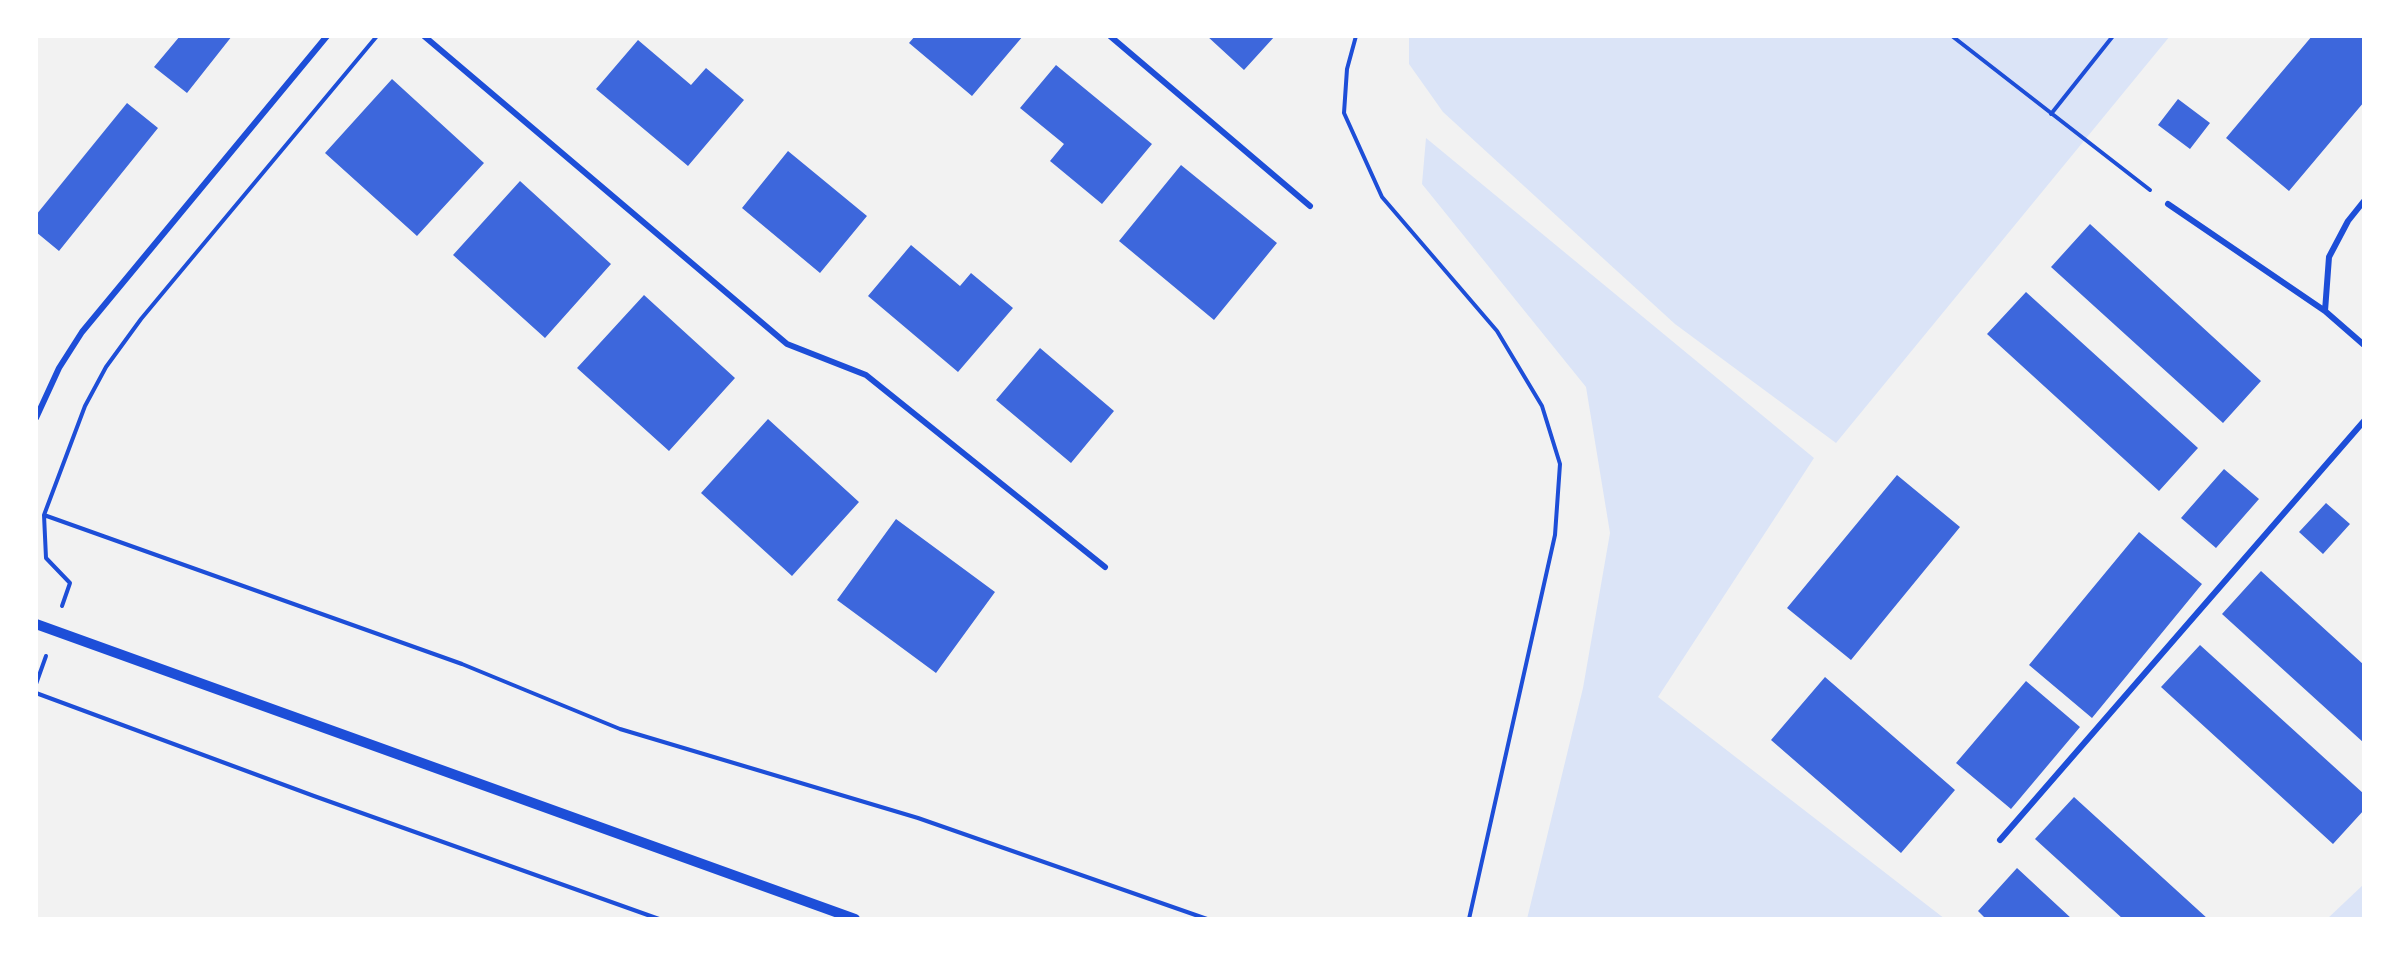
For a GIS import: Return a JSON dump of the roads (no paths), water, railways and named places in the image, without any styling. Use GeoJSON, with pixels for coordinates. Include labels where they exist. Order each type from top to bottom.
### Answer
{"type":"FeatureCollection","features":[{"type":"Feature","properties":{"kind":"street"},"geometry":{"type":"LineString","coordinates":[[36,418],[59,368],[82,332],[327,36]]}},
{"type":"Feature","properties":{"kind":"street"},"geometry":{"type":"LineString","coordinates":[[424,36],[788,344],[866,375],[1106,567]]}},
{"type":"Feature","properties":{"kind":"street"},"geometry":{"type":"LineString","coordinates":[[1110,36],[1310,206]]}},
{"type":"Feature","properties":{"kind":"street"},"geometry":{"type":"LineString","coordinates":[[2325,311],[2329,257],[2348,221],[2364,201]]}},
{"type":"Feature","properties":{"kind":"street"},"geometry":{"type":"LineString","coordinates":[[2168,204],[2325,311],[2364,345]]}},
{"type":"Feature","properties":{"kind":"street"},"geometry":{"type":"LineString","coordinates":[[2000,840],[2364,421]]}},
{"type":"Feature","properties":{"kind":"street"},"geometry":{"type":"LineString","coordinates":[[36,624],[855,919]]}}]}
